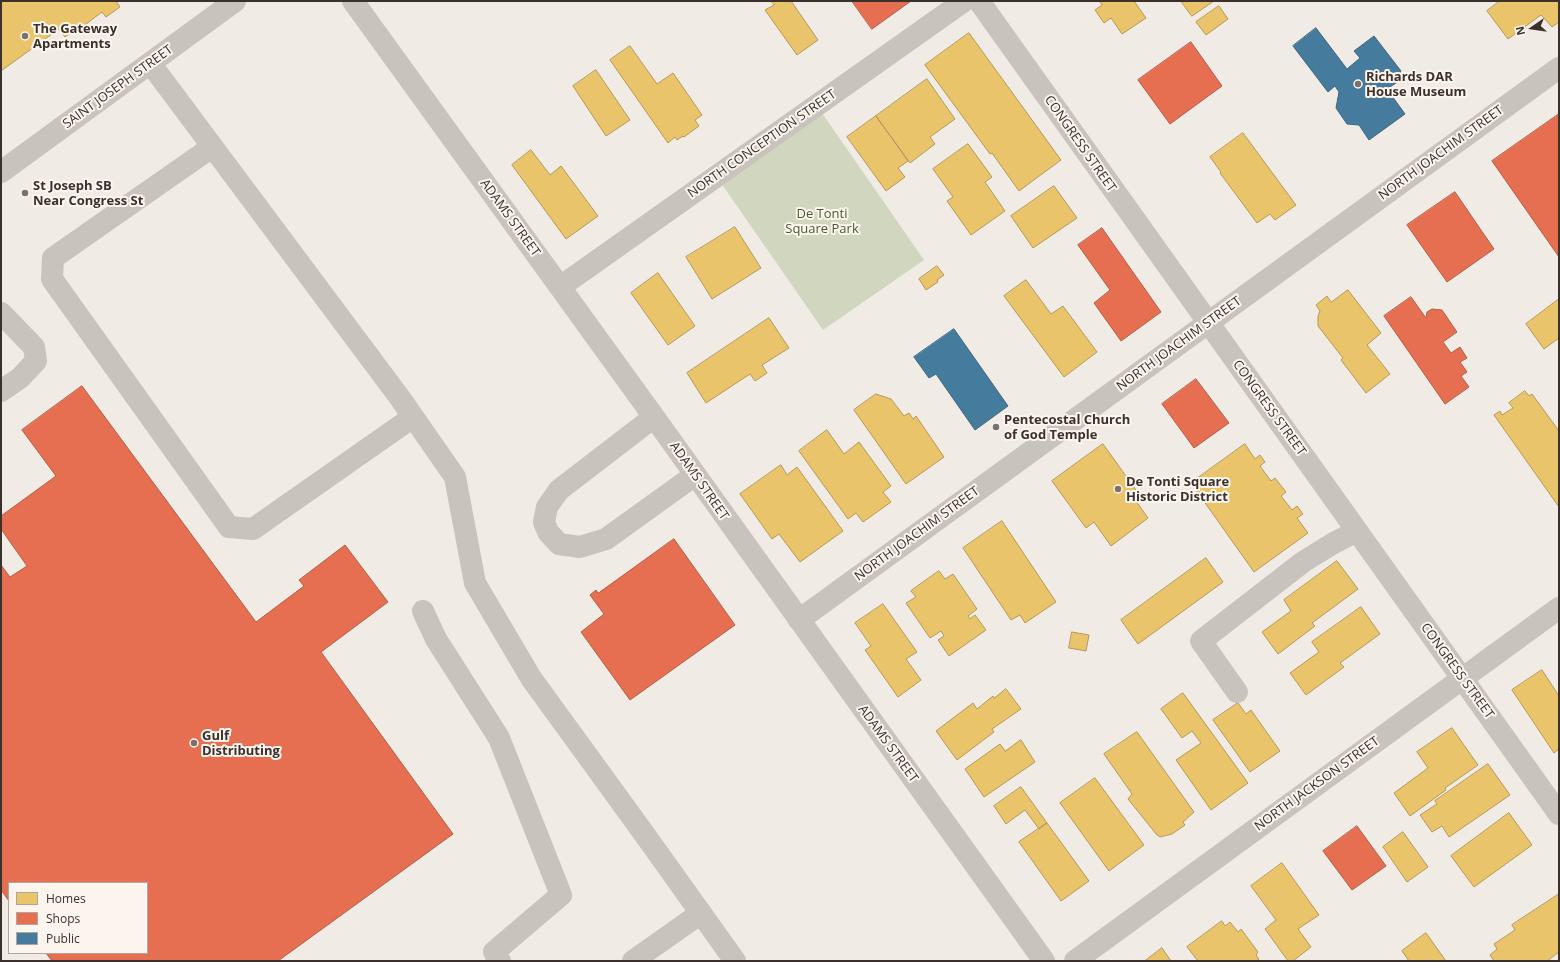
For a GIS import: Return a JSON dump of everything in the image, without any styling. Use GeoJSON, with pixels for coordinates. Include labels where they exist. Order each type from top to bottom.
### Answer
{"type":"FeatureCollection","features":[{"type":"Feature","properties":{"kind":"street","name":"SAINT JOSEPH STREET"},"geometry":{"type":"LineString","coordinates":[[1,172],[235,1]]}},
{"type":"Feature","properties":{"kind":"street","name":"ADAMS STREET"},"geometry":{"type":"LineString","coordinates":[[353,1],[654,417],[1044,961]]}},
{"type":"Feature","properties":{"kind":"street","name":"NORTH CONCEPTION STREET"},"geometry":{"type":"LineString","coordinates":[[560,287],[964,1]]}},
{"type":"Feature","properties":{"kind":"street","name":"CONGRESS STREET"},"geometry":{"type":"LineString","coordinates":[[979,1],[1207,323],[1559,814]]}},
{"type":"Feature","properties":{"kind":"street"},"geometry":{"type":"LineString","coordinates":[[150,63],[413,417],[455,477],[475,583],[531,678],[735,961]]}},
{"type":"Feature","properties":{"kind":"street","name":"NORTH JOACHIM STREET"},"geometry":{"type":"LineString","coordinates":[[799,620],[1559,68]]}},
{"type":"Feature","properties":{"kind":"street"},"geometry":{"type":"LineString","coordinates":[[212,147],[53,258],[52,279],[229,527],[253,529],[413,417]]}},
{"type":"Feature","properties":{"kind":"street"},"geometry":{"type":"LineString","coordinates":[[1,313],[34,347],[36,361],[20,378],[1,391]]}},
{"type":"Feature","properties":{"kind":"street"},"geometry":{"type":"LineString","coordinates":[[654,417],[559,490],[547,507],[544,522],[548,532],[559,544],[580,547],[606,539],[695,475]]}},
{"type":"Feature","properties":{"kind":"street"},"geometry":{"type":"LineString","coordinates":[[1237,692],[1201,641],[1303,562],[1357,531]]}},
{"type":"Feature","properties":{"kind":"street","name":"NORTH JACKSON STREET"},"geometry":{"type":"LineString","coordinates":[[1075,961],[1559,608]]}},
{"type":"Feature","properties":{"kind":"street"},"geometry":{"type":"LineString","coordinates":[[423,611],[436,639],[499,738],[561,895],[492,958]]}},
{"type":"Feature","properties":{"kind":"street"},"geometry":{"type":"LineString","coordinates":[[633,961],[701,913]]}},
{"type":"Feature","properties":{"kind":"green space","name":"De Tonti Square Park"},"geometry":{"type":"Polygon","coordinates":[[[822,113],[924,260],[823,330],[721,183],[822,113]]]}},
{"type":"Feature","properties":{"kind":"building: Homes","name":"The Gateway Apartments"},"geometry":{"type":"Polygon","coordinates":[[[1,1],[116,1],[120,7],[106,17],[102,12],[73,34],[72,32],[65,37],[59,29],[1,71],[1,1]]]}},
{"type":"Feature","properties":{"kind":"building: Homes"},"geometry":{"type":"Polygon","coordinates":[[[771,1],[791,1],[818,40],[797,55],[765,10],[774,5],[771,1]]]}},
{"type":"Feature","properties":{"kind":"building: Homes"},"geometry":{"type":"Polygon","coordinates":[[[1099,1],[1134,1],[1146,18],[1122,34],[1111,18],[1104,23],[1095,10],[1102,5],[1099,1]]]}},
{"type":"Feature","properties":{"kind":"building: Homes"},"geometry":{"type":"Polygon","coordinates":[[[1181,1],[1214,1],[1192,16],[1181,1]]]}},
{"type":"Feature","properties":{"kind":"building: Homes"},"geometry":{"type":"Polygon","coordinates":[[[1500,1],[1559,1],[1559,22],[1552,27],[1541,15],[1508,39],[1487,11],[1500,1]]]}},
{"type":"Feature","properties":{"kind":"building: Homes"},"geometry":{"type":"Polygon","coordinates":[[[1219,6],[1228,19],[1206,35],[1196,22],[1219,6]]]}},
{"type":"Feature","properties":{"kind":"building: Homes"},"geometry":{"type":"Polygon","coordinates":[[[969,33],[1061,160],[1019,191],[925,65],[969,33]]]}},
{"type":"Feature","properties":{"kind":"building: Homes"},"geometry":{"type":"Polygon","coordinates":[[[630,46],[657,84],[673,73],[702,115],[695,120],[699,126],[684,137],[683,136],[677,140],[675,137],[668,143],[610,60],[630,46]]]}},
{"type":"Feature","properties":{"kind":"building: Homes"},"geometry":{"type":"Polygon","coordinates":[[[596,70],[630,120],[606,136],[573,86],[596,70]]]}},
{"type":"Feature","properties":{"kind":"building: Homes"},"geometry":{"type":"Polygon","coordinates":[[[927,79],[955,119],[930,137],[935,144],[910,163],[876,116],[927,79]]]}},
{"type":"Feature","properties":{"kind":"building: Homes"},"geometry":{"type":"Polygon","coordinates":[[[876,116],[908,161],[898,168],[905,177],[886,191],[847,137],[876,116]]]}},
{"type":"Feature","properties":{"kind":"building: Homes"},"geometry":{"type":"Polygon","coordinates":[[[1243,133],[1296,205],[1275,220],[1270,214],[1257,223],[1210,157],[1243,133]]]}},
{"type":"Feature","properties":{"kind":"building: Homes"},"geometry":{"type":"Polygon","coordinates":[[[968,144],[992,177],[985,182],[1005,211],[971,235],[947,201],[953,197],[933,169],[968,144]]]}},
{"type":"Feature","properties":{"kind":"building: Homes"},"geometry":{"type":"Polygon","coordinates":[[[531,150],[550,175],[561,166],[598,216],[566,239],[512,165],[531,150]]]}},
{"type":"Feature","properties":{"kind":"building: Homes"},"geometry":{"type":"Polygon","coordinates":[[[1054,186],[1077,218],[1033,248],[1011,216],[1054,186]]]}},
{"type":"Feature","properties":{"kind":"building: Homes"},"geometry":{"type":"Polygon","coordinates":[[[735,227],[761,268],[712,299],[686,257],[735,227]]]}},
{"type":"Feature","properties":{"kind":"building: Homes"},"geometry":{"type":"Polygon","coordinates":[[[937,266],[944,275],[937,280],[938,282],[926,290],[919,279],[937,266]]]}},
{"type":"Feature","properties":{"kind":"building: Homes"},"geometry":{"type":"Polygon","coordinates":[[[658,273],[695,326],[668,345],[631,293],[658,273]]]}},
{"type":"Feature","properties":{"kind":"building: Homes"},"geometry":{"type":"Polygon","coordinates":[[[1026,280],[1051,314],[1063,306],[1097,352],[1064,377],[1004,296],[1026,280]]]}},
{"type":"Feature","properties":{"kind":"building: Homes"},"geometry":{"type":"Polygon","coordinates":[[[1348,290],[1381,333],[1367,345],[1390,374],[1366,393],[1341,360],[1343,358],[1318,326],[1318,316],[1320,311],[1316,305],[1327,296],[1331,302],[1348,290]]]}},
{"type":"Feature","properties":{"kind":"building: Homes"},"geometry":{"type":"Polygon","coordinates":[[[1559,299],[1559,338],[1544,349],[1526,324],[1559,299]]]}},
{"type":"Feature","properties":{"kind":"building: Homes"},"geometry":{"type":"Polygon","coordinates":[[[769,318],[789,348],[762,365],[767,373],[755,381],[750,374],[706,403],[687,373],[769,318]]]}},
{"type":"Feature","properties":{"kind":"building: Homes"},"geometry":{"type":"Polygon","coordinates":[[[1525,391],[1529,396],[1532,394],[1559,431],[1559,507],[1494,415],[1500,411],[1502,415],[1513,408],[1509,403],[1525,391]]]}},
{"type":"Feature","properties":{"kind":"building: Homes"},"geometry":{"type":"Polygon","coordinates":[[[876,394],[891,399],[904,416],[909,413],[913,419],[916,416],[944,457],[906,484],[854,410],[876,394]]]}},
{"type":"Feature","properties":{"kind":"building: Homes"},"geometry":{"type":"Polygon","coordinates":[[[827,430],[844,454],[859,442],[891,486],[883,492],[891,502],[863,522],[856,513],[848,519],[799,451],[827,430]]]}},
{"type":"Feature","properties":{"kind":"building: Homes"},"geometry":{"type":"Polygon","coordinates":[[[1103,444],[1136,490],[1131,494],[1148,518],[1111,546],[1094,522],[1086,528],[1052,481],[1103,444]]]}},
{"type":"Feature","properties":{"kind":"building: Homes"},"geometry":{"type":"Polygon","coordinates":[[[1245,444],[1255,459],[1260,455],[1265,462],[1260,466],[1271,481],[1275,478],[1286,492],[1281,496],[1292,510],[1297,506],[1303,514],[1297,518],[1308,533],[1254,572],[1191,483],[1245,444]]]}},
{"type":"Feature","properties":{"kind":"building: Homes"},"geometry":{"type":"Polygon","coordinates":[[[781,465],[787,475],[797,467],[843,531],[800,562],[779,534],[772,539],[740,494],[781,465]]]}},
{"type":"Feature","properties":{"kind":"building: Homes"},"geometry":{"type":"Polygon","coordinates":[[[1002,521],[1056,602],[1025,623],[1020,615],[1011,620],[963,548],[1002,521]]]}},
{"type":"Feature","properties":{"kind":"building: Homes"},"geometry":{"type":"Polygon","coordinates":[[[1206,558],[1223,582],[1138,644],[1121,620],[1206,558]]]}},
{"type":"Feature","properties":{"kind":"building: Homes"},"geometry":{"type":"Polygon","coordinates":[[[1337,561],[1358,589],[1312,623],[1315,626],[1278,654],[1262,632],[1291,611],[1284,600],[1337,561]]]}},
{"type":"Feature","properties":{"kind":"building: Homes"},"geometry":{"type":"Polygon","coordinates":[[[939,571],[945,579],[953,574],[977,609],[968,616],[970,619],[975,615],[986,630],[949,656],[938,640],[944,636],[941,631],[930,638],[906,603],[916,597],[911,591],[939,571]]]}},
{"type":"Feature","properties":{"kind":"building: Homes"},"geometry":{"type":"Polygon","coordinates":[[[883,604],[917,652],[906,659],[921,680],[898,697],[865,650],[871,646],[855,623],[883,604]]]}},
{"type":"Feature","properties":{"kind":"building: Homes"},"geometry":{"type":"Polygon","coordinates":[[[1361,607],[1380,634],[1340,663],[1344,667],[1306,695],[1290,673],[1319,652],[1312,642],[1361,607]]]}},
{"type":"Feature","properties":{"kind":"building: Homes"},"geometry":{"type":"Polygon","coordinates":[[[1072,632],[1089,635],[1086,651],[1069,648],[1072,632]]]}},
{"type":"Feature","properties":{"kind":"building: Homes"},"geometry":{"type":"Polygon","coordinates":[[[1542,670],[1559,696],[1559,749],[1554,753],[1512,690],[1542,670]]]}},
{"type":"Feature","properties":{"kind":"building: Homes"},"geometry":{"type":"Polygon","coordinates":[[[1006,689],[1021,709],[992,729],[994,732],[957,760],[936,731],[973,703],[977,709],[993,696],[994,698],[1006,689]]]}},
{"type":"Feature","properties":{"kind":"building: Homes"},"geometry":{"type":"Polygon","coordinates":[[[1183,693],[1248,783],[1211,810],[1176,760],[1201,743],[1192,731],[1182,738],[1161,709],[1183,693]]]}},
{"type":"Feature","properties":{"kind":"building: Homes"},"geometry":{"type":"Polygon","coordinates":[[[1238,703],[1246,714],[1251,710],[1280,751],[1250,772],[1213,720],[1238,703]]]}},
{"type":"Feature","properties":{"kind":"building: Homes"},"geometry":{"type":"Polygon","coordinates":[[[1452,728],[1478,765],[1445,788],[1446,790],[1410,816],[1394,793],[1428,768],[1417,752],[1452,728]]]}},
{"type":"Feature","properties":{"kind":"building: Homes"},"geometry":{"type":"Polygon","coordinates":[[[1137,732],[1194,812],[1183,822],[1185,825],[1172,834],[1160,837],[1157,835],[1128,799],[1132,794],[1104,754],[1137,732]]]}},
{"type":"Feature","properties":{"kind":"building: Homes"},"geometry":{"type":"Polygon","coordinates":[[[1021,740],[1035,762],[984,797],[965,769],[1000,744],[1005,751],[1021,740]]]}},
{"type":"Feature","properties":{"kind":"building: Homes"},"geometry":{"type":"Polygon","coordinates":[[[1488,764],[1510,795],[1449,837],[1442,826],[1432,832],[1420,815],[1437,804],[1435,801],[1488,764]]]}},
{"type":"Feature","properties":{"kind":"building: Homes"},"geometry":{"type":"Polygon","coordinates":[[[1095,778],[1144,845],[1109,871],[1060,803],[1095,778]]]}},
{"type":"Feature","properties":{"kind":"building: Homes"},"geometry":{"type":"Polygon","coordinates":[[[1021,787],[1047,823],[1039,829],[1025,810],[1006,824],[994,806],[1021,787]]]}},
{"type":"Feature","properties":{"kind":"building: Homes"},"geometry":{"type":"Polygon","coordinates":[[[1509,813],[1532,845],[1474,887],[1451,856],[1509,813]]]}},
{"type":"Feature","properties":{"kind":"building: Homes"},"geometry":{"type":"Polygon","coordinates":[[[1047,823],[1089,881],[1061,901],[1019,842],[1047,823]]]}},
{"type":"Feature","properties":{"kind":"building: Homes"},"geometry":{"type":"Polygon","coordinates":[[[1403,832],[1428,867],[1407,882],[1383,847],[1403,832]]]}},
{"type":"Feature","properties":{"kind":"building: Homes"},"geometry":{"type":"Polygon","coordinates":[[[1282,863],[1319,915],[1298,929],[1311,947],[1293,961],[1288,961],[1265,929],[1276,920],[1251,886],[1282,863]]]}},
{"type":"Feature","properties":{"kind":"building: Homes"},"geometry":{"type":"Polygon","coordinates":[[[1559,894],[1559,952],[1547,961],[1494,961],[1490,955],[1497,949],[1494,944],[1515,930],[1512,925],[1559,894]]]}},
{"type":"Feature","properties":{"kind":"building: Homes"},"geometry":{"type":"Polygon","coordinates":[[[1222,921],[1225,926],[1230,922],[1238,932],[1241,929],[1258,952],[1256,955],[1259,959],[1256,961],[1198,961],[1187,947],[1222,921]]]}},
{"type":"Feature","properties":{"kind":"building: Homes"},"geometry":{"type":"Polygon","coordinates":[[[1426,933],[1446,961],[1409,961],[1402,951],[1426,933]]]}},
{"type":"Feature","properties":{"kind":"building: Homes"},"geometry":{"type":"Polygon","coordinates":[[[1162,948],[1171,961],[1145,961],[1162,948]]]}},
{"type":"Feature","properties":{"kind":"building: Shops"},"geometry":{"type":"Polygon","coordinates":[[[852,1],[911,1],[872,29],[852,1]]]}},
{"type":"Feature","properties":{"kind":"building: Shops"},"geometry":{"type":"Polygon","coordinates":[[[1191,42],[1222,86],[1170,124],[1138,80],[1191,42]]]}},
{"type":"Feature","properties":{"kind":"building: Shops"},"geometry":{"type":"Polygon","coordinates":[[[1559,114],[1559,257],[1492,161],[1559,114]]]}},
{"type":"Feature","properties":{"kind":"building: Shops"},"geometry":{"type":"Polygon","coordinates":[[[1455,192],[1494,249],[1447,282],[1407,225],[1455,192]]]}},
{"type":"Feature","properties":{"kind":"building: Shops"},"geometry":{"type":"Polygon","coordinates":[[[1102,228],[1161,312],[1121,341],[1094,303],[1110,290],[1078,245],[1102,228]]]}},
{"type":"Feature","properties":{"kind":"building: Shops"},"geometry":{"type":"Polygon","coordinates":[[[1411,297],[1426,318],[1427,312],[1432,309],[1442,310],[1457,332],[1443,342],[1451,353],[1460,347],[1467,358],[1460,362],[1467,372],[1461,376],[1469,387],[1445,404],[1384,316],[1411,297]]]}},
{"type":"Feature","properties":{"kind":"building: Shops"},"geometry":{"type":"Polygon","coordinates":[[[1196,379],[1229,423],[1194,448],[1162,404],[1196,379]]]}},
{"type":"Feature","properties":{"kind":"building: Shops","name":"Gulf Distributing"},"geometry":{"type":"Polygon","coordinates":[[[82,386],[256,622],[304,586],[299,580],[345,545],[388,602],[321,652],[453,834],[278,961],[52,961],[47,954],[148,954],[148,882],[8,882],[8,900],[1,890],[1,565],[10,577],[27,566],[1,529],[1,516],[56,476],[22,430],[82,386]]]}},
{"type":"Feature","properties":{"kind":"building: Shops"},"geometry":{"type":"Polygon","coordinates":[[[674,539],[735,625],[630,700],[581,632],[604,614],[590,595],[596,590],[598,593],[674,539]]]}},
{"type":"Feature","properties":{"kind":"building: Shops"},"geometry":{"type":"Polygon","coordinates":[[[1357,826],[1386,866],[1352,890],[1323,851],[1357,826]]]}},
{"type":"Feature","properties":{"kind":"building: Public","name":"Richards DAR House Museum"},"geometry":{"type":"Polygon","coordinates":[[[1316,28],[1347,69],[1360,58],[1354,51],[1374,36],[1401,71],[1399,74],[1399,81],[1387,89],[1405,114],[1369,140],[1359,125],[1347,124],[1336,108],[1339,92],[1335,86],[1328,92],[1293,46],[1316,28]]]}},
{"type":"Feature","properties":{"kind":"building: Public"},"geometry":{"type":"Polygon","coordinates":[[[954,329],[1008,406],[975,430],[936,374],[929,378],[914,357],[954,329]]]}},
{"type":"Feature","properties":{"kind":"place","name":"The Gateway Apartments"},"geometry":{"type":"Point","coordinates":[25,36]}},
{"type":"Feature","properties":{"kind":"place","name":"Richards DAR House Museum"},"geometry":{"type":"Point","coordinates":[1358,84]}},
{"type":"Feature","properties":{"kind":"place","name":"St Joseph SB Near Congress St"},"geometry":{"type":"Point","coordinates":[25,193]}},
{"type":"Feature","properties":{"kind":"place","name":"Pentecostal Church of God Temple"},"geometry":{"type":"Point","coordinates":[996,427]}},
{"type":"Feature","properties":{"kind":"place","name":"De Tonti Square Historic District"},"geometry":{"type":"Point","coordinates":[1118,489]}},
{"type":"Feature","properties":{"kind":"place","name":"Gulf Distributing"},"geometry":{"type":"Point","coordinates":[194,743]}}]}
